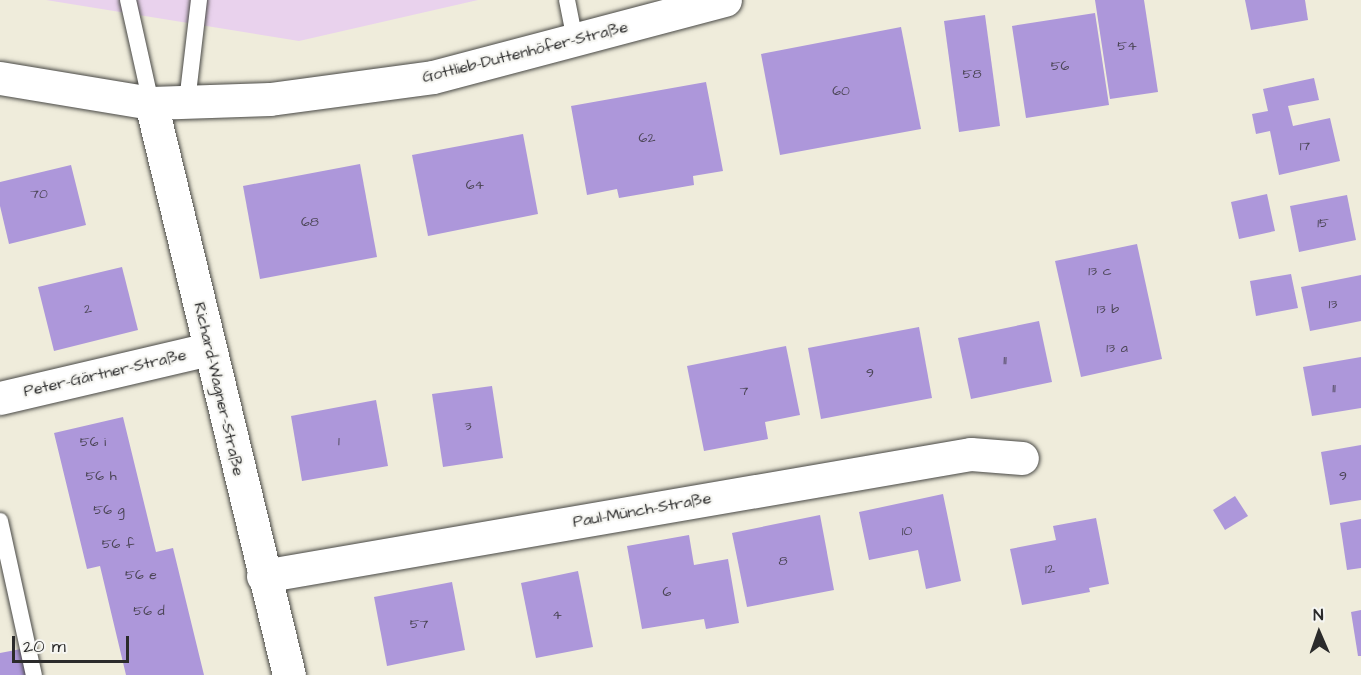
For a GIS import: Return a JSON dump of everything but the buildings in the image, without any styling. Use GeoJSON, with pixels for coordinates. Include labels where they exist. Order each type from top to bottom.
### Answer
{"type":"FeatureCollection","features":[{"type":"Feature","properties":{"kind":"street","name":"Gottlieb-Duttenhöfer-Straße"},"geometry":{"type":"LineString","coordinates":[[0,78],[151,103],[270,99],[434,77],[725,0]]}},
{"type":"Feature","properties":{"kind":"street","name":"Richard-Wagner-Straße"},"geometry":{"type":"LineString","coordinates":[[151,103],[263,576],[289,675]]}},
{"type":"Feature","properties":{"kind":"street","name":"Peter-Gärtner-Straße"},"geometry":{"type":"LineString","coordinates":[[0,398],[209,349]]}},
{"type":"Feature","properties":{"kind":"street","name":"Paul-Münch-Straße"},"geometry":{"type":"LineString","coordinates":[[263,576],[971,454],[1022,458]]}},
{"type":"Feature","properties":{"kind":"lane"},"geometry":{"type":"LineString","coordinates":[[128,0],[151,103]]}},
{"type":"Feature","properties":{"kind":"lane"},"geometry":{"type":"LineString","coordinates":[[187,102],[199,0]]}},
{"type":"Feature","properties":{"kind":"lane"},"geometry":{"type":"LineString","coordinates":[[567,0],[575,40]]}},
{"type":"Feature","properties":{"kind":"lane"},"geometry":{"type":"LineString","coordinates":[[0,521],[34,675]]}},
{"type":"Feature","properties":{"kind":"shaded area"},"geometry":{"type":"Polygon","coordinates":[[[46,0],[478,0],[299,41],[46,0]]]}}]}
